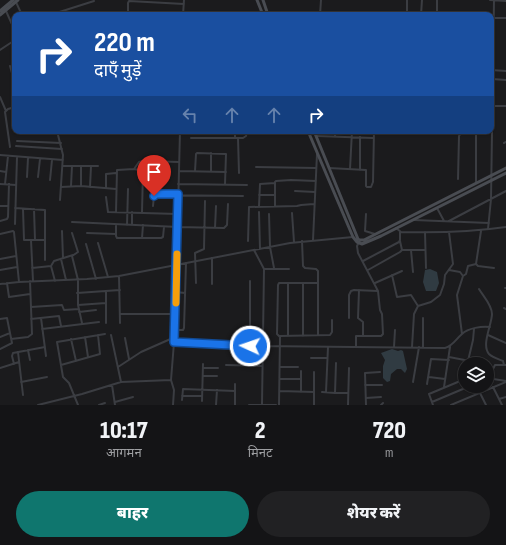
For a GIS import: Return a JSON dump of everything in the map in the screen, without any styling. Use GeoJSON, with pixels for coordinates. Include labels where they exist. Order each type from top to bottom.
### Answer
{"type":"FeatureCollection","features":[{"type":"Feature","properties":{"kind":"main road"},"geometry":{"type":"LineString","coordinates":[[0,15],[16,0]]}},
{"type":"Feature","properties":{"kind":"main road"},"geometry":{"type":"LineString","coordinates":[[257,0],[262,12]]}},
{"type":"Feature","properties":{"kind":"main road"},"geometry":{"type":"LineString","coordinates":[[262,0],[267,12]]}},
{"type":"Feature","properties":{"kind":"main road"},"geometry":{"type":"LineString","coordinates":[[0,11],[5,9]]}},
{"type":"Feature","properties":{"kind":"main road"},"geometry":{"type":"LineString","coordinates":[[309,134],[353,237],[365,244],[491,182],[506,173]]}},
{"type":"Feature","properties":{"kind":"main road"},"geometry":{"type":"LineString","coordinates":[[318,136],[319,143],[359,241]]}},
{"type":"Feature","properties":{"kind":"main road"},"geometry":{"type":"LineString","coordinates":[[314,145],[319,143]]}},
{"type":"Feature","properties":{"kind":"main road"},"geometry":{"type":"LineString","coordinates":[[359,241],[376,234],[506,168]]}},
{"type":"Feature","properties":{"kind":"main road"},"geometry":{"type":"LineString","coordinates":[[415,214],[416,218]]}},
{"type":"Feature","properties":{"kind":"street"},"geometry":{"type":"LineString","coordinates":[[16,0],[21,12]]}},
{"type":"Feature","properties":{"kind":"street"},"geometry":{"type":"LineString","coordinates":[[183,12],[184,0]]}},
{"type":"Feature","properties":{"kind":"street"},"geometry":{"type":"LineString","coordinates":[[320,12],[321,0]]}},
{"type":"Feature","properties":{"kind":"street"},"geometry":{"type":"LineString","coordinates":[[407,0],[407,12]]}},
{"type":"Feature","properties":{"kind":"street"},"geometry":{"type":"LineString","coordinates":[[421,12],[422,0]]}},
{"type":"Feature","properties":{"kind":"street"},"geometry":{"type":"LineString","coordinates":[[437,0],[437,12]]}},
{"type":"Feature","properties":{"kind":"street"},"geometry":{"type":"LineString","coordinates":[[490,0],[506,1]]}},
{"type":"Feature","properties":{"kind":"street"},"geometry":{"type":"LineString","coordinates":[[493,12],[494,0]]}},
{"type":"Feature","properties":{"kind":"street"},"geometry":{"type":"LineString","coordinates":[[59,12],[94,1]]}},
{"type":"Feature","properties":{"kind":"street"},"geometry":{"type":"LineString","coordinates":[[128,12],[128,2],[142,1],[184,4]]}},
{"type":"Feature","properties":{"kind":"street"},"geometry":{"type":"LineString","coordinates":[[5,9],[12,24]]}},
{"type":"Feature","properties":{"kind":"street"},"geometry":{"type":"LineString","coordinates":[[494,18],[506,18]]}},
{"type":"Feature","properties":{"kind":"street"},"geometry":{"type":"LineString","coordinates":[[0,50],[12,42]]}},
{"type":"Feature","properties":{"kind":"street"},"geometry":{"type":"LineString","coordinates":[[10,66],[12,73]]}},
{"type":"Feature","properties":{"kind":"street"},"geometry":{"type":"LineString","coordinates":[[494,70],[506,71]]}},
{"type":"Feature","properties":{"kind":"street"},"geometry":{"type":"LineString","coordinates":[[494,79],[506,80]]}},
{"type":"Feature","properties":{"kind":"street"},"geometry":{"type":"LineString","coordinates":[[0,97],[6,111],[10,147]]}},
{"type":"Feature","properties":{"kind":"street"},"geometry":{"type":"LineString","coordinates":[[494,106],[506,106]]}},
{"type":"Feature","properties":{"kind":"street"},"geometry":{"type":"LineString","coordinates":[[6,111],[12,108]]}},
{"type":"Feature","properties":{"kind":"street"},"geometry":{"type":"LineString","coordinates":[[58,134],[61,143],[63,160],[60,200]]}},
{"type":"Feature","properties":{"kind":"street"},"geometry":{"type":"LineString","coordinates":[[173,405],[174,387],[171,380],[175,337],[180,134]]}},
{"type":"Feature","properties":{"kind":"street"},"geometry":{"type":"LineString","coordinates":[[236,134],[239,173]]}},
{"type":"Feature","properties":{"kind":"street"},"geometry":{"type":"LineString","coordinates":[[191,138],[237,138],[246,136],[246,134]]}},
{"type":"Feature","properties":{"kind":"street"},"geometry":{"type":"LineString","coordinates":[[329,168],[366,171],[366,186],[371,187],[373,182],[374,134]]}},
{"type":"Feature","properties":{"kind":"street"},"geometry":{"type":"LineString","coordinates":[[458,179],[459,136],[460,134]]}},
{"type":"Feature","properties":{"kind":"street"},"geometry":{"type":"LineString","coordinates":[[476,134],[476,184],[478,188]]}},
{"type":"Feature","properties":{"kind":"street"},"geometry":{"type":"LineString","coordinates":[[488,229],[491,199],[491,134]]}},
{"type":"Feature","properties":{"kind":"street"},"geometry":{"type":"LineString","coordinates":[[318,136],[374,138]]}},
{"type":"Feature","properties":{"kind":"street"},"geometry":{"type":"LineString","coordinates":[[350,169],[352,137]]}},
{"type":"Feature","properties":{"kind":"street"},"geometry":{"type":"LineString","coordinates":[[360,137],[360,170]]}},
{"type":"Feature","properties":{"kind":"street"},"geometry":{"type":"LineString","coordinates":[[17,141],[61,143]]}},
{"type":"Feature","properties":{"kind":"street"},"geometry":{"type":"LineString","coordinates":[[16,146],[62,149]]}},
{"type":"Feature","properties":{"kind":"street"},"geometry":{"type":"LineString","coordinates":[[195,171],[197,153],[226,154],[226,184]]}},
{"type":"Feature","properties":{"kind":"street"},"geometry":{"type":"LineString","coordinates":[[211,153],[211,171]]}},
{"type":"Feature","properties":{"kind":"street"},"geometry":{"type":"LineString","coordinates":[[312,240],[317,153]]}},
{"type":"Feature","properties":{"kind":"street"},"geometry":{"type":"LineString","coordinates":[[0,154],[17,157],[63,160]]}},
{"type":"Feature","properties":{"kind":"street"},"geometry":{"type":"LineString","coordinates":[[0,221],[7,218],[8,206],[6,172],[8,156]]}},
{"type":"Feature","properties":{"kind":"street"},"geometry":{"type":"LineString","coordinates":[[15,224],[17,157]]}},
{"type":"Feature","properties":{"kind":"street"},"geometry":{"type":"LineString","coordinates":[[27,176],[28,158]]}},
{"type":"Feature","properties":{"kind":"street"},"geometry":{"type":"LineString","coordinates":[[38,177],[40,159]]}},
{"type":"Feature","properties":{"kind":"street"},"geometry":{"type":"LineString","coordinates":[[50,180],[52,160]]}},
{"type":"Feature","properties":{"kind":"street"},"geometry":{"type":"LineString","coordinates":[[134,169],[139,162],[143,161],[179,162]]}},
{"type":"Feature","properties":{"kind":"street"},"geometry":{"type":"LineString","coordinates":[[63,166],[98,166]]}},
{"type":"Feature","properties":{"kind":"street"},"geometry":{"type":"LineString","coordinates":[[71,186],[72,166]]}},
{"type":"Feature","properties":{"kind":"street"},"geometry":{"type":"LineString","coordinates":[[81,186],[82,166]]}},
{"type":"Feature","properties":{"kind":"street"},"geometry":{"type":"LineString","coordinates":[[90,187],[91,166]]}},
{"type":"Feature","properties":{"kind":"street"},"geometry":{"type":"LineString","coordinates":[[256,167],[316,168]]}},
{"type":"Feature","properties":{"kind":"street"},"geometry":{"type":"LineString","coordinates":[[106,188],[106,174],[116,173],[118,170],[134,169],[143,171],[142,212]]}},
{"type":"Feature","properties":{"kind":"street"},"geometry":{"type":"LineString","coordinates":[[0,171],[6,172]]}},
{"type":"Feature","properties":{"kind":"street"},"geometry":{"type":"LineString","coordinates":[[179,171],[226,172]]}},
{"type":"Feature","properties":{"kind":"street"},"geometry":{"type":"LineString","coordinates":[[116,173],[116,212]]}},
{"type":"Feature","properties":{"kind":"street"},"geometry":{"type":"LineString","coordinates":[[259,206],[260,184],[275,183],[276,181],[281,180],[316,181]]}},
{"type":"Feature","properties":{"kind":"street"},"geometry":{"type":"LineString","coordinates":[[275,183],[275,206]]}},
{"type":"Feature","properties":{"kind":"street"},"geometry":{"type":"LineString","coordinates":[[0,184],[16,185]]}},
{"type":"Feature","properties":{"kind":"street"},"geometry":{"type":"LineString","coordinates":[[178,184],[247,184]]}},
{"type":"Feature","properties":{"kind":"street"},"geometry":{"type":"LineString","coordinates":[[61,187],[81,186],[116,189]]}},
{"type":"Feature","properties":{"kind":"street"},"geometry":{"type":"LineString","coordinates":[[127,225],[128,189]]}},
{"type":"Feature","properties":{"kind":"street"},"geometry":{"type":"LineString","coordinates":[[295,191],[315,192]]}},
{"type":"Feature","properties":{"kind":"street"},"geometry":{"type":"LineString","coordinates":[[448,221],[506,192]]}},
{"type":"Feature","properties":{"kind":"street"},"geometry":{"type":"LineString","coordinates":[[153,206],[154,196],[156,194],[243,196]]}},
{"type":"Feature","properties":{"kind":"street"},"geometry":{"type":"LineString","coordinates":[[259,195],[275,195]]}},
{"type":"Feature","properties":{"kind":"street"},"geometry":{"type":"LineString","coordinates":[[106,197],[107,212],[178,214]]}},
{"type":"Feature","properties":{"kind":"street"},"geometry":{"type":"LineString","coordinates":[[196,283],[196,252],[204,249],[205,202]]}},
{"type":"Feature","properties":{"kind":"street"},"geometry":{"type":"LineString","coordinates":[[72,222],[116,225],[224,228],[227,226],[228,204]]}},
{"type":"Feature","properties":{"kind":"street"},"geometry":{"type":"LineString","coordinates":[[248,240],[248,208],[250,206],[297,206],[314,204]]}},
{"type":"Feature","properties":{"kind":"street"},"geometry":{"type":"LineString","coordinates":[[0,206],[8,206]]}},
{"type":"Feature","properties":{"kind":"street"},"geometry":{"type":"LineString","coordinates":[[215,228],[216,206]]}},
{"type":"Feature","properties":{"kind":"street"},"geometry":{"type":"LineString","coordinates":[[15,208],[46,211],[45,260]]}},
{"type":"Feature","properties":{"kind":"street"},"geometry":{"type":"LineString","coordinates":[[437,208],[444,221]]}},
{"type":"Feature","properties":{"kind":"street"},"geometry":{"type":"LineString","coordinates":[[23,209],[23,239],[46,240]]}},
{"type":"Feature","properties":{"kind":"street"},"geometry":{"type":"LineString","coordinates":[[33,281],[34,209]]}},
{"type":"Feature","properties":{"kind":"street"},"geometry":{"type":"LineString","coordinates":[[132,212],[132,225]]}},
{"type":"Feature","properties":{"kind":"street"},"geometry":{"type":"LineString","coordinates":[[259,212],[260,249]]}},
{"type":"Feature","properties":{"kind":"street"},"geometry":{"type":"LineString","coordinates":[[292,213],[294,242]]}},
{"type":"Feature","properties":{"kind":"street"},"geometry":{"type":"LineString","coordinates":[[269,214],[270,247],[274,268]]}},
{"type":"Feature","properties":{"kind":"street"},"geometry":{"type":"LineString","coordinates":[[366,214],[365,231],[376,234]]}},
{"type":"Feature","properties":{"kind":"street"},"geometry":{"type":"LineString","coordinates":[[412,220],[489,223]]}},
{"type":"Feature","properties":{"kind":"street"},"geometry":{"type":"LineString","coordinates":[[116,225],[117,238],[162,238],[164,226]]}},
{"type":"Feature","properties":{"kind":"street"},"geometry":{"type":"LineString","coordinates":[[142,238],[143,225]]}},
{"type":"Feature","properties":{"kind":"street"},"geometry":{"type":"LineString","coordinates":[[396,228],[400,232],[448,232],[481,231],[506,227]]}},
{"type":"Feature","properties":{"kind":"street"},"geometry":{"type":"LineString","coordinates":[[62,231],[62,259],[66,280]]}},
{"type":"Feature","properties":{"kind":"street"},"geometry":{"type":"LineString","coordinates":[[476,264],[481,231]]}},
{"type":"Feature","properties":{"kind":"street"},"geometry":{"type":"LineString","coordinates":[[0,234],[14,232],[19,282]]}},
{"type":"Feature","properties":{"kind":"street"},"geometry":{"type":"LineString","coordinates":[[400,232],[402,250]]}},
{"type":"Feature","properties":{"kind":"street"},"geometry":{"type":"LineString","coordinates":[[425,232],[426,268]]}},
{"type":"Feature","properties":{"kind":"street"},"geometry":{"type":"LineString","coordinates":[[412,347],[414,314],[418,306],[431,302],[440,295],[444,284],[445,275],[453,264],[448,232]]}},
{"type":"Feature","properties":{"kind":"street"},"geometry":{"type":"LineString","coordinates":[[55,281],[51,266],[54,261],[78,252],[72,233]]}},
{"type":"Feature","properties":{"kind":"street"},"geometry":{"type":"LineString","coordinates":[[87,233],[116,234]]}},
{"type":"Feature","properties":{"kind":"street"},"geometry":{"type":"LineString","coordinates":[[0,284],[30,281],[78,280],[119,276],[294,242],[353,237]]}},
{"type":"Feature","properties":{"kind":"street"},"geometry":{"type":"LineString","coordinates":[[302,241],[303,266],[305,268],[317,270],[318,272],[318,335]]}},
{"type":"Feature","properties":{"kind":"street"},"geometry":{"type":"LineString","coordinates":[[356,347],[356,337],[381,336],[383,334],[382,314],[380,310],[378,291],[357,249],[359,241]]}},
{"type":"Feature","properties":{"kind":"street"},"geometry":{"type":"LineString","coordinates":[[363,261],[400,241]]}},
{"type":"Feature","properties":{"kind":"street"},"geometry":{"type":"LineString","coordinates":[[86,244],[96,278]]}},
{"type":"Feature","properties":{"kind":"street"},"geometry":{"type":"LineString","coordinates":[[98,244],[108,277]]}},
{"type":"Feature","properties":{"kind":"street"},"geometry":{"type":"LineString","coordinates":[[254,250],[264,269],[262,404]]}},
{"type":"Feature","properties":{"kind":"street"},"geometry":{"type":"LineString","coordinates":[[368,271],[402,250],[425,250]]}},
{"type":"Feature","properties":{"kind":"street"},"geometry":{"type":"LineString","coordinates":[[411,250],[413,272]]}},
{"type":"Feature","properties":{"kind":"street"},"geometry":{"type":"LineString","coordinates":[[72,255],[78,280],[78,305],[82,323]]}},
{"type":"Feature","properties":{"kind":"street"},"geometry":{"type":"LineString","coordinates":[[0,258],[16,256]]}},
{"type":"Feature","properties":{"kind":"street"},"geometry":{"type":"LineString","coordinates":[[212,258],[212,284]]}},
{"type":"Feature","properties":{"kind":"street"},"geometry":{"type":"LineString","coordinates":[[175,330],[183,330],[184,328],[186,263]]}},
{"type":"Feature","properties":{"kind":"street"},"geometry":{"type":"LineString","coordinates":[[462,334],[456,298],[463,276],[466,274],[468,266],[476,264],[478,266],[494,268]]}},
{"type":"Feature","properties":{"kind":"street"},"geometry":{"type":"LineString","coordinates":[[32,268],[51,266]]}},
{"type":"Feature","properties":{"kind":"street"},"geometry":{"type":"LineString","coordinates":[[0,270],[18,267]]}},
{"type":"Feature","properties":{"kind":"street"},"geometry":{"type":"LineString","coordinates":[[264,269],[289,269]]}},
{"type":"Feature","properties":{"kind":"street"},"geometry":{"type":"LineString","coordinates":[[449,270],[460,272],[463,276]]}},
{"type":"Feature","properties":{"kind":"street"},"geometry":{"type":"LineString","coordinates":[[375,283],[402,271]]}},
{"type":"Feature","properties":{"kind":"street"},"geometry":{"type":"LineString","coordinates":[[392,275],[396,296],[411,295],[418,306]]}},
{"type":"Feature","properties":{"kind":"street"},"geometry":{"type":"LineString","coordinates":[[119,276],[120,323]]}},
{"type":"Feature","properties":{"kind":"street"},"geometry":{"type":"LineString","coordinates":[[11,339],[31,336],[30,281]]}},
{"type":"Feature","properties":{"kind":"street"},"geometry":{"type":"LineString","coordinates":[[250,281],[250,346]]}},
{"type":"Feature","properties":{"kind":"street"},"geometry":{"type":"LineString","coordinates":[[7,283],[9,297],[30,294]]}},
{"type":"Feature","properties":{"kind":"street"},"geometry":{"type":"LineString","coordinates":[[249,405],[278,405],[280,391],[280,336],[277,334],[277,286],[279,283],[318,283]]}},
{"type":"Feature","properties":{"kind":"street"},"geometry":{"type":"LineString","coordinates":[[288,283],[288,336]]}},
{"type":"Feature","properties":{"kind":"street"},"geometry":{"type":"LineString","coordinates":[[303,283],[303,336]]}},
{"type":"Feature","properties":{"kind":"street"},"geometry":{"type":"LineString","coordinates":[[479,288],[491,311],[490,327],[486,347],[488,353],[503,361],[505,365]]}},
{"type":"Feature","properties":{"kind":"street"},"geometry":{"type":"LineString","coordinates":[[77,293],[120,290]]}},
{"type":"Feature","properties":{"kind":"street"},"geometry":{"type":"LineString","coordinates":[[349,318],[349,294],[352,290],[378,291]]}},
{"type":"Feature","properties":{"kind":"street"},"geometry":{"type":"LineString","coordinates":[[359,290],[358,318],[363,322],[362,336]]}},
{"type":"Feature","properties":{"kind":"street"},"geometry":{"type":"LineString","coordinates":[[106,291],[106,323]]}},
{"type":"Feature","properties":{"kind":"street"},"geometry":{"type":"LineString","coordinates":[[176,292],[185,293]]}},
{"type":"Feature","properties":{"kind":"street"},"geometry":{"type":"LineString","coordinates":[[78,305],[106,303]]}},
{"type":"Feature","properties":{"kind":"street"},"geometry":{"type":"LineString","coordinates":[[31,307],[62,304],[64,310],[96,310]]}},
{"type":"Feature","properties":{"kind":"street"},"geometry":{"type":"LineString","coordinates":[[120,314],[175,314]]}},
{"type":"Feature","properties":{"kind":"street"},"geometry":{"type":"LineString","coordinates":[[31,319],[59,316],[61,326]]}},
{"type":"Feature","properties":{"kind":"street"},"geometry":{"type":"LineString","coordinates":[[0,319],[7,318],[12,344],[0,349]]}},
{"type":"Feature","properties":{"kind":"street"},"geometry":{"type":"LineString","coordinates":[[40,318],[46,356]]}},
{"type":"Feature","properties":{"kind":"street"},"geometry":{"type":"LineString","coordinates":[[413,382],[421,347],[423,318]]}},
{"type":"Feature","properties":{"kind":"street"},"geometry":{"type":"LineString","coordinates":[[280,336],[331,335],[332,320]]}},
{"type":"Feature","properties":{"kind":"street"},"geometry":{"type":"LineString","coordinates":[[42,329],[99,322]]}},
{"type":"Feature","properties":{"kind":"street"},"geometry":{"type":"LineString","coordinates":[[444,387],[450,347],[466,331],[490,327]]}},
{"type":"Feature","properties":{"kind":"street"},"geometry":{"type":"LineString","coordinates":[[469,357],[474,329]]}},
{"type":"Feature","properties":{"kind":"street"},"geometry":{"type":"LineString","coordinates":[[394,347],[395,330]]}},
{"type":"Feature","properties":{"kind":"street"},"geometry":{"type":"LineString","coordinates":[[0,337],[10,333]]}},
{"type":"Feature","properties":{"kind":"street"},"geometry":{"type":"LineString","coordinates":[[78,405],[69,383],[63,379],[57,342],[105,334]]}},
{"type":"Feature","properties":{"kind":"street"},"geometry":{"type":"LineString","coordinates":[[61,365],[100,354],[98,335]]}},
{"type":"Feature","properties":{"kind":"street"},"geometry":{"type":"LineString","coordinates":[[111,335],[121,382]]}},
{"type":"Feature","properties":{"kind":"street"},"geometry":{"type":"LineString","coordinates":[[488,335],[506,343]]}},
{"type":"Feature","properties":{"kind":"street"},"geometry":{"type":"LineString","coordinates":[[85,337],[88,357]]}},
{"type":"Feature","properties":{"kind":"street"},"geometry":{"type":"LineString","coordinates":[[118,366],[153,346],[175,337]]}},
{"type":"Feature","properties":{"kind":"street"},"geometry":{"type":"LineString","coordinates":[[125,338],[129,359]]}},
{"type":"Feature","properties":{"kind":"street"},"geometry":{"type":"LineString","coordinates":[[72,339],[76,361]]}},
{"type":"Feature","properties":{"kind":"street"},"geometry":{"type":"LineString","coordinates":[[174,342],[280,347],[450,347]]}},
{"type":"Feature","properties":{"kind":"street"},"geometry":{"type":"LineString","coordinates":[[14,364],[12,355],[18,352],[45,347]]}},
{"type":"Feature","properties":{"kind":"street"},"geometry":{"type":"LineString","coordinates":[[326,392],[328,347]]}},
{"type":"Feature","properties":{"kind":"street"},"geometry":{"type":"LineString","coordinates":[[28,350],[30,360]]}},
{"type":"Feature","properties":{"kind":"street"},"geometry":{"type":"LineString","coordinates":[[18,352],[23,395]]}},
{"type":"Feature","properties":{"kind":"street"},"geometry":{"type":"LineString","coordinates":[[311,358],[327,358]]}},
{"type":"Feature","properties":{"kind":"street"},"geometry":{"type":"LineString","coordinates":[[427,384],[431,358],[458,360]]}},
{"type":"Feature","properties":{"kind":"street"},"geometry":{"type":"LineString","coordinates":[[0,368],[19,362]]}},
{"type":"Feature","properties":{"kind":"street"},"geometry":{"type":"LineString","coordinates":[[202,401],[203,364]]}},
{"type":"Feature","properties":{"kind":"street"},"geometry":{"type":"LineString","coordinates":[[335,393],[336,364]]}},
{"type":"Feature","properties":{"kind":"street"},"geometry":{"type":"LineString","coordinates":[[226,365],[262,366]]}},
{"type":"Feature","properties":{"kind":"street"},"geometry":{"type":"LineString","coordinates":[[494,367],[495,365],[505,365]]}},
{"type":"Feature","properties":{"kind":"street"},"geometry":{"type":"LineString","coordinates":[[280,367],[298,367]]}},
{"type":"Feature","properties":{"kind":"street"},"geometry":{"type":"LineString","coordinates":[[203,368],[218,368]]}},
{"type":"Feature","properties":{"kind":"street"},"geometry":{"type":"LineString","coordinates":[[348,405],[349,368]]}},
{"type":"Feature","properties":{"kind":"street"},"geometry":{"type":"LineString","coordinates":[[301,371],[301,392]]}},
{"type":"Feature","properties":{"kind":"street"},"geometry":{"type":"LineString","coordinates":[[314,372],[314,405]]}},
{"type":"Feature","properties":{"kind":"street"},"geometry":{"type":"LineString","coordinates":[[366,405],[365,373],[380,372]]}},
{"type":"Feature","properties":{"kind":"street"},"geometry":{"type":"LineString","coordinates":[[203,376],[217,376]]}},
{"type":"Feature","properties":{"kind":"street"},"geometry":{"type":"LineString","coordinates":[[21,382],[47,377]]}},
{"type":"Feature","properties":{"kind":"street"},"geometry":{"type":"LineString","coordinates":[[429,377],[445,379]]}},
{"type":"Feature","properties":{"kind":"street"},"geometry":{"type":"LineString","coordinates":[[280,378],[301,379]]}},
{"type":"Feature","properties":{"kind":"street"},"geometry":{"type":"LineString","coordinates":[[38,405],[121,382],[171,380]]}},
{"type":"Feature","properties":{"kind":"street"},"geometry":{"type":"LineString","coordinates":[[494,380],[506,381]]}},
{"type":"Feature","properties":{"kind":"street"},"geometry":{"type":"LineString","coordinates":[[494,387],[506,381]]}},
{"type":"Feature","properties":{"kind":"street"},"geometry":{"type":"LineString","coordinates":[[458,382],[429,394],[432,404],[458,392]]}},
{"type":"Feature","properties":{"kind":"street"},"geometry":{"type":"LineString","coordinates":[[235,384],[235,405]]}},
{"type":"Feature","properties":{"kind":"street"},"geometry":{"type":"LineString","coordinates":[[112,385],[115,404],[133,397]]}},
{"type":"Feature","properties":{"kind":"street"},"geometry":{"type":"LineString","coordinates":[[366,385],[382,385]]}},
{"type":"Feature","properties":{"kind":"street"},"geometry":{"type":"LineString","coordinates":[[182,400],[183,389],[235,391]]}},
{"type":"Feature","properties":{"kind":"street"},"geometry":{"type":"LineString","coordinates":[[494,389],[500,399],[501,405]]}},
{"type":"Feature","properties":{"kind":"street"},"geometry":{"type":"LineString","coordinates":[[216,405],[217,390]]}},
{"type":"Feature","properties":{"kind":"street"},"geometry":{"type":"LineString","coordinates":[[280,391],[314,392]]}},
{"type":"Feature","properties":{"kind":"street"},"geometry":{"type":"LineString","coordinates":[[322,392],[348,393]]}},
{"type":"Feature","properties":{"kind":"street"},"geometry":{"type":"LineString","coordinates":[[451,405],[459,404],[480,393],[486,405]]}},
{"type":"Feature","properties":{"kind":"street"},"geometry":{"type":"LineString","coordinates":[[182,396],[202,396]]}},
{"type":"Feature","properties":{"kind":"street"},"geometry":{"type":"LineString","coordinates":[[366,398],[381,397]]}},
{"type":"Feature","properties":{"kind":"street"},"geometry":{"type":"LineString","coordinates":[[500,399],[506,397]]}},
{"type":"Feature","properties":{"kind":"street"},"geometry":{"type":"LineString","coordinates":[[99,405],[105,404]]}},
{"type":"Feature","properties":{"kind":"shaded area"},"geometry":{"type":"Polygon","coordinates":[[[430,269],[437,272],[439,283],[436,291],[426,291],[423,282],[425,270],[430,269]]]}},
{"type":"Feature","properties":{"kind":"shaded area"},"geometry":{"type":"Polygon","coordinates":[[[392,349],[403,351],[407,369],[405,373],[401,369],[397,369],[391,374],[390,381],[387,382],[383,378],[383,366],[385,360],[381,353],[392,349]]]}},
{"type":"Feature","properties":{"kind":"slow traffic"},"geometry":{"type":"LineString","coordinates":[[176,303],[177,254]]}},
{"type":"Feature","properties":{"kind":"route"},"geometry":{"type":"LineString","coordinates":[[154,196],[156,194],[178,194],[174,342],[250,346]]}}]}
